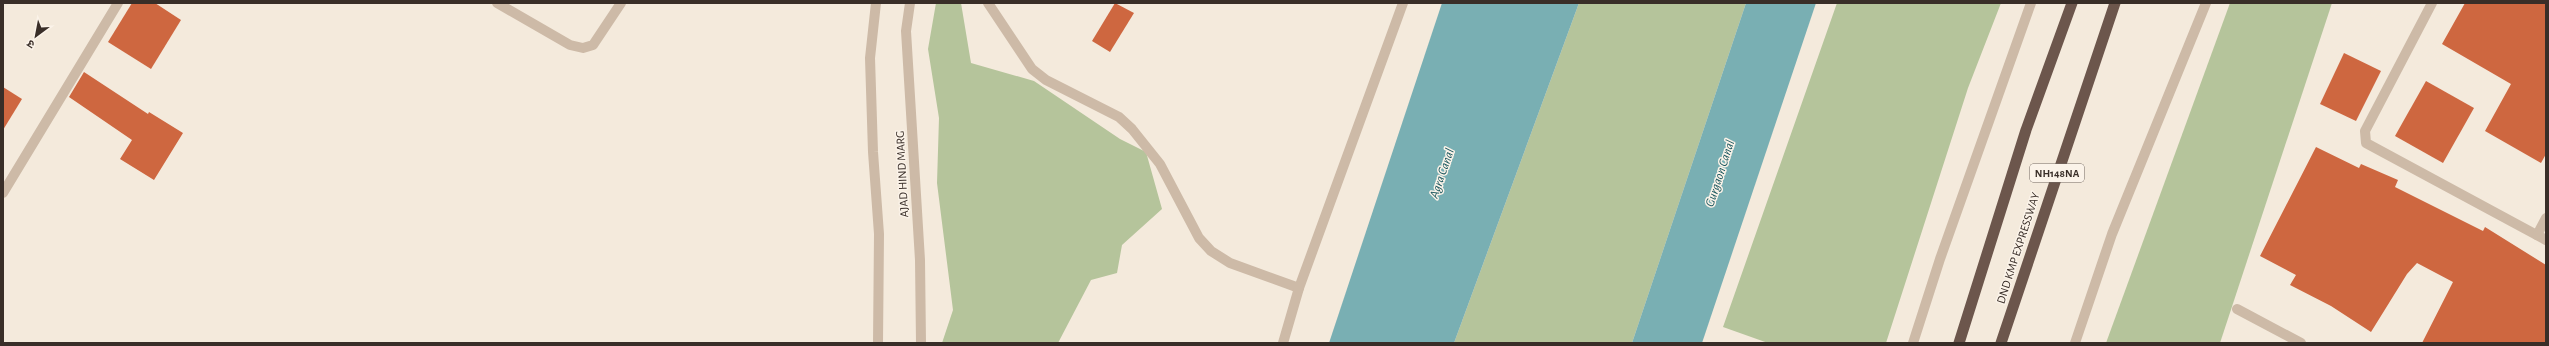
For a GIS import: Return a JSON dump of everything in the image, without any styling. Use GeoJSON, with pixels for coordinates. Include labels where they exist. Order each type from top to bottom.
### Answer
{"type":"FeatureCollection","features":[{"type":"Feature","properties":{"kind":"highway","name":"NH148NA"},"geometry":{"type":"LineString","coordinates":[[1959,343],[2026,130],[2072,3]]}},
{"type":"Feature","properties":{"kind":"highway","name":"DND KMP EXPRESSWAY"},"geometry":{"type":"LineString","coordinates":[[2000,343],[2115,3]]}},
{"type":"Feature","properties":{"kind":"street"},"geometry":{"type":"LineString","coordinates":[[3,193],[118,3]]}},
{"type":"Feature","properties":{"kind":"street"},"geometry":{"type":"LineString","coordinates":[[497,3],[570,45],[583,48],[593,45],[621,3]]}},
{"type":"Feature","properties":{"kind":"street"},"geometry":{"type":"LineString","coordinates":[[876,3],[870,58],[873,152],[879,234],[878,343]]}},
{"type":"Feature","properties":{"kind":"street","name":"AJAD HIND MARG"},"geometry":{"type":"LineString","coordinates":[[910,3],[906,32],[920,260],[921,343]]}},
{"type":"Feature","properties":{"kind":"street"},"geometry":{"type":"LineString","coordinates":[[988,3],[1032,69],[1046,80],[1119,117],[1132,129],[1160,164],[1199,238],[1211,251],[1230,263],[1299,288]]}},
{"type":"Feature","properties":{"kind":"street"},"geometry":{"type":"LineString","coordinates":[[1283,343],[1299,288],[1403,3]]}},
{"type":"Feature","properties":{"kind":"street"},"geometry":{"type":"LineString","coordinates":[[1913,343],[1940,259],[2031,3]]}},
{"type":"Feature","properties":{"kind":"street"},"geometry":{"type":"LineString","coordinates":[[2075,343],[2112,234],[2206,3]]}},
{"type":"Feature","properties":{"kind":"street"},"geometry":{"type":"LineString","coordinates":[[2432,3],[2365,131],[2366,143],[2546,240]]}},
{"type":"Feature","properties":{"kind":"street"},"geometry":{"type":"LineString","coordinates":[[2537,235],[2546,218]]}},
{"type":"Feature","properties":{"kind":"street"},"geometry":{"type":"LineString","coordinates":[[2236,309],[2301,343]]}},
{"type":"Feature","properties":{"kind":"green space"},"geometry":{"type":"Polygon","coordinates":[[[936,3],[961,3],[971,63],[1034,81],[1120,139],[1146,152],[1162,209],[1122,245],[1117,273],[1091,280],[1058,343],[942,343],[953,310],[937,183],[939,118],[928,49],[936,3]]]}},
{"type":"Feature","properties":{"kind":"green space"},"geometry":{"type":"Polygon","coordinates":[[[1579,3],[1746,3],[1632,343],[1454,343],[1579,3]]]}},
{"type":"Feature","properties":{"kind":"green space"},"geometry":{"type":"Polygon","coordinates":[[[1837,3],[2001,3],[1968,88],[1886,343],[1768,343],[1723,327],[1837,3]]]}},
{"type":"Feature","properties":{"kind":"green space"},"geometry":{"type":"Polygon","coordinates":[[[2230,3],[2332,3],[2220,343],[2106,343],[2230,3]]]}},
{"type":"Feature","properties":{"kind":"water","name":"Agra Canal"},"geometry":{"type":"Polygon","coordinates":[[[1442,3],[1579,3],[1454,343],[1329,343],[1442,3]]]}},
{"type":"Feature","properties":{"kind":"water","name":"Gurgaon Canal"},"geometry":{"type":"Polygon","coordinates":[[[1746,3],[1816,3],[1702,343],[1632,343],[1746,3]]]}},
{"type":"Feature","properties":{"kind":"building"},"geometry":{"type":"Polygon","coordinates":[[[132,3],[155,3],[181,20],[151,69],[108,42],[132,3]]]}},
{"type":"Feature","properties":{"kind":"building"},"geometry":{"type":"Polygon","coordinates":[[[1115,3],[1134,13],[1110,52],[1092,41],[1115,3]]]}},
{"type":"Feature","properties":{"kind":"building"},"geometry":{"type":"Polygon","coordinates":[[[2465,3],[2546,3],[2546,154],[2541,163],[2485,131],[2511,84],[2442,44],[2465,3]]]}},
{"type":"Feature","properties":{"kind":"building"},"geometry":{"type":"Polygon","coordinates":[[[2344,53],[2381,71],[2356,121],[2320,104],[2344,53]]]}},
{"type":"Feature","properties":{"kind":"building"},"geometry":{"type":"Polygon","coordinates":[[[84,72],[148,114],[149,112],[183,133],[154,180],[120,159],[132,140],[69,97],[84,72]]]}},
{"type":"Feature","properties":{"kind":"building"},"geometry":{"type":"Polygon","coordinates":[[[2426,81],[2474,108],[2443,163],[2395,136],[2426,81]]]}},
{"type":"Feature","properties":{"kind":"building"},"geometry":{"type":"Polygon","coordinates":[[[3,87],[22,99],[3,130],[3,87]]]}},
{"type":"Feature","properties":{"kind":"building"},"geometry":{"type":"Polygon","coordinates":[[[2316,147],[2359,168],[2361,164],[2398,180],[2395,187],[2483,231],[2485,227],[2546,265],[2546,343],[2422,343],[2453,282],[2417,263],[2407,274],[2371,332],[2331,306],[2290,285],[2296,275],[2260,256],[2316,147]]]}}]}
